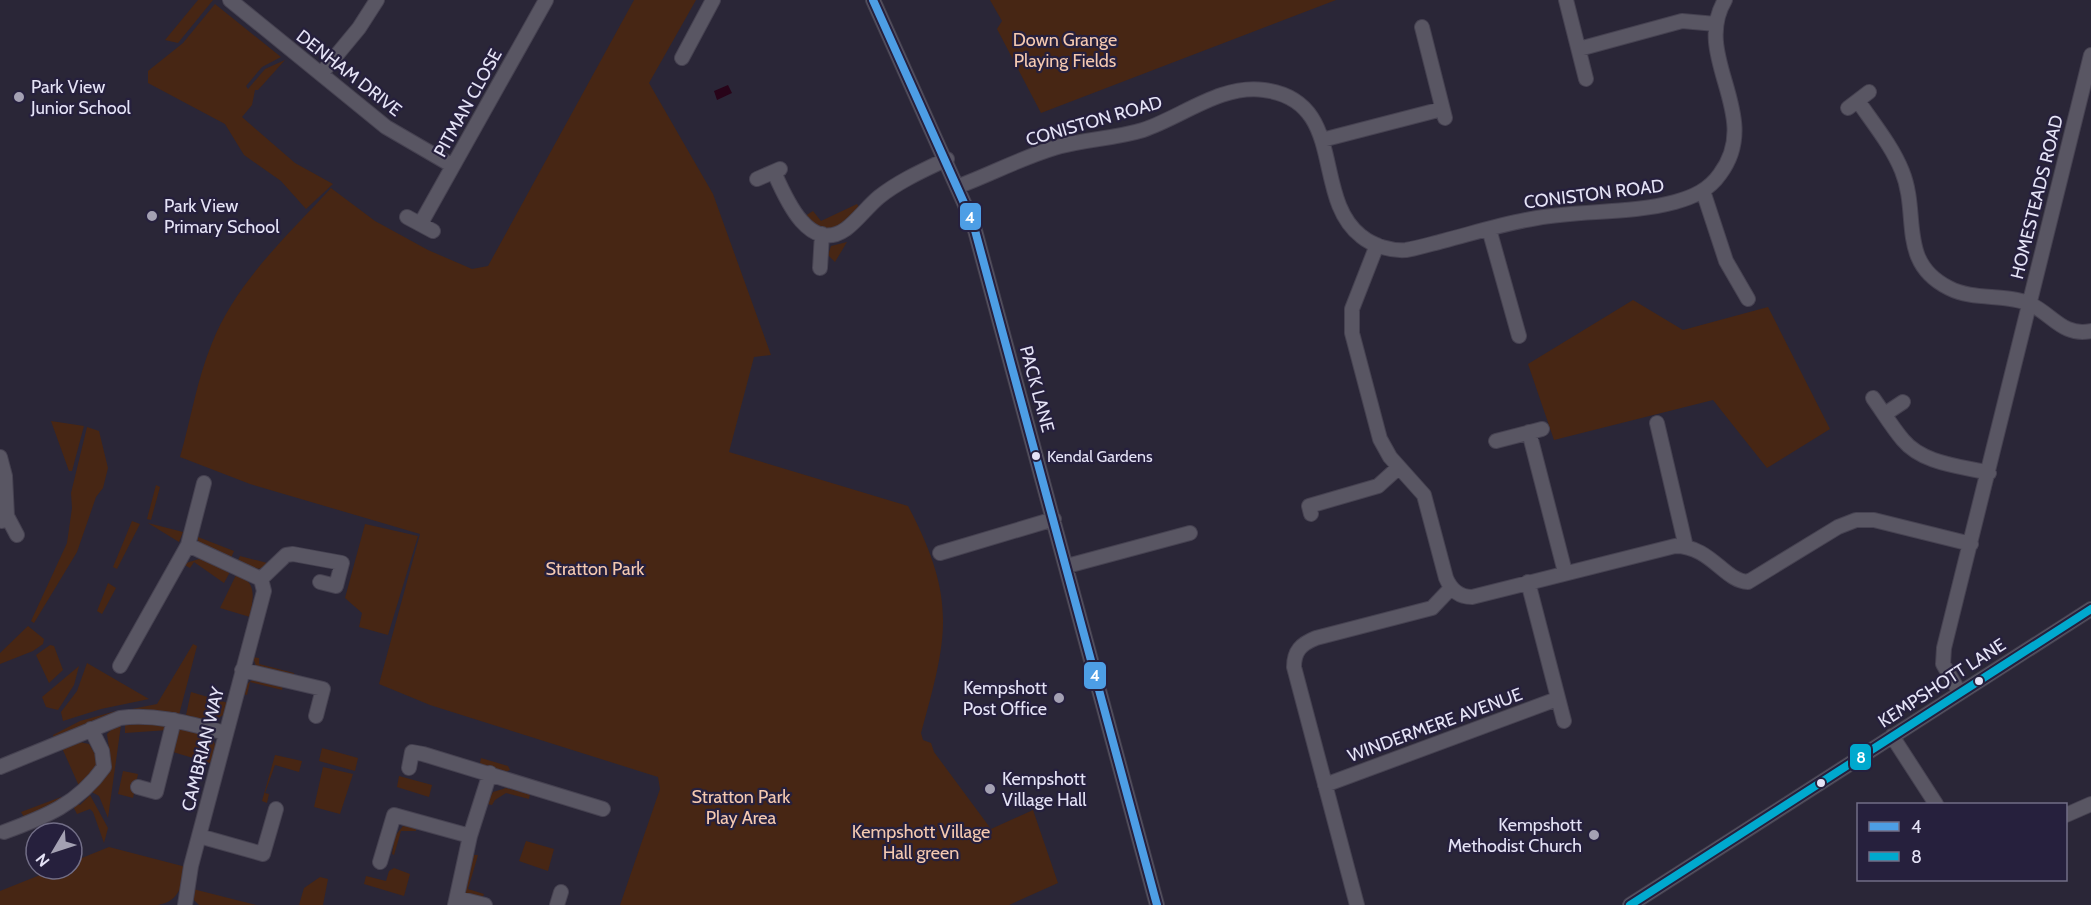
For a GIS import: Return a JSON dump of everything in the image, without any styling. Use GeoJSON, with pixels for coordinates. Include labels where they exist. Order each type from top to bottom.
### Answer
{"type":"FeatureCollection","features":[{"type":"Feature","properties":{"kind":"street","name":"DENHAM DRIVE"},"geometry":{"type":"LineString","coordinates":[[230,0],[386,127],[453,166]]}},
{"type":"Feature","properties":{"kind":"street"},"geometry":{"type":"LineString","coordinates":[[321,74],[359,28],[377,0]]}},
{"type":"Feature","properties":{"kind":"street","name":"PITMAN CLOSE"},"geometry":{"type":"LineString","coordinates":[[407,217],[427,227],[453,166],[546,0]]}},
{"type":"Feature","properties":{"kind":"street"},"geometry":{"type":"LineString","coordinates":[[682,58],[713,0]]}},
{"type":"Feature","properties":{"kind":"street","name":"PACK LANE"},"geometry":{"type":"LineString","coordinates":[[873,0],[959,186],[982,252],[1157,905]]}},
{"type":"Feature","properties":{"kind":"street"},"geometry":{"type":"LineString","coordinates":[[1566,0],[1586,79]]}},
{"type":"Feature","properties":{"kind":"street","name":"CONISTON ROAD"},"geometry":{"type":"LineString","coordinates":[[959,186],[1054,147],[1140,131],[1209,100],[1251,89],[1276,92],[1298,103],[1313,119],[1322,140],[1342,213],[1356,232],[1377,245],[1407,250],[1536,218],[1662,205],[1703,191],[1725,167],[1736,138],[1733,107],[1716,42],[1716,24],[1725,0]]}},
{"type":"Feature","properties":{"kind":"street"},"geometry":{"type":"LineString","coordinates":[[1579,49],[1682,21],[1716,24]]}},
{"type":"Feature","properties":{"kind":"street"},"geometry":{"type":"LineString","coordinates":[[1322,140],[1444,113],[1422,27]]}},
{"type":"Feature","properties":{"kind":"street","name":"HOMESTEADS ROAD"},"geometry":{"type":"LineString","coordinates":[[1960,693],[1943,664],[1942,655],[2091,55]]}},
{"type":"Feature","properties":{"kind":"street"},"geometry":{"type":"LineString","coordinates":[[1869,92],[1853,105],[1902,170],[1908,189],[1914,248],[1929,274],[1941,284],[1960,293],[2029,304],[2068,329],[2091,331]]}},
{"type":"Feature","properties":{"kind":"street"},"geometry":{"type":"LineString","coordinates":[[757,179],[778,170],[793,212],[808,227],[822,234],[843,231],[885,192],[947,159]]}},
{"type":"Feature","properties":{"kind":"street"},"geometry":{"type":"LineString","coordinates":[[1703,191],[1726,261],[1748,291]]}},
{"type":"Feature","properties":{"kind":"street"},"geometry":{"type":"LineString","coordinates":[[1490,229],[1519,336]]}},
{"type":"Feature","properties":{"kind":"street"},"geometry":{"type":"LineString","coordinates":[[820,269],[822,234]]}},
{"type":"Feature","properties":{"kind":"street"},"geometry":{"type":"LineString","coordinates":[[1377,245],[1354,302],[1350,323],[1380,439],[1399,467],[1424,495],[1451,588],[1462,596],[1472,597],[1669,547],[1686,547],[1707,555],[1738,580],[1753,581],[1838,527],[1856,520],[1874,520],[1971,544]]}},
{"type":"Feature","properties":{"kind":"street"},"geometry":{"type":"LineString","coordinates":[[1873,398],[1903,440],[1923,455],[1989,473]]}},
{"type":"Feature","properties":{"kind":"street"},"geometry":{"type":"LineString","coordinates":[[1885,414],[1903,402]]}},
{"type":"Feature","properties":{"kind":"street"},"geometry":{"type":"LineString","coordinates":[[1657,424],[1686,547]]}},
{"type":"Feature","properties":{"kind":"street"},"geometry":{"type":"LineString","coordinates":[[1496,441],[1535,430],[1565,572]]}},
{"type":"Feature","properties":{"kind":"street"},"geometry":{"type":"LineString","coordinates":[[0,457],[5,476],[3,519],[17,535]]}},
{"type":"Feature","properties":{"kind":"street"},"geometry":{"type":"LineString","coordinates":[[1311,514],[1309,506],[1378,486],[1399,467]]}},
{"type":"Feature","properties":{"kind":"street"},"geometry":{"type":"LineString","coordinates":[[120,666],[188,545],[204,483]]}},
{"type":"Feature","properties":{"kind":"street"},"geometry":{"type":"LineString","coordinates":[[940,554],[1054,519]]}},
{"type":"Feature","properties":{"kind":"street"},"geometry":{"type":"LineString","coordinates":[[1067,566],[1190,533]]}},
{"type":"Feature","properties":{"kind":"street"},"geometry":{"type":"LineString","coordinates":[[188,545],[261,579],[286,555],[293,554],[342,563],[336,586],[320,582]]}},
{"type":"Feature","properties":{"kind":"street","name":"CAMBRIAN WAY"},"geometry":{"type":"LineString","coordinates":[[185,905],[225,734],[264,591],[261,579]]}},
{"type":"Feature","properties":{"kind":"street"},"geometry":{"type":"LineString","coordinates":[[1528,582],[1564,721]]}},
{"type":"Feature","properties":{"kind":"street"},"geometry":{"type":"LineString","coordinates":[[1357,905],[1294,667],[1298,650],[1316,638],[1432,608],[1451,588]]}},
{"type":"Feature","properties":{"kind":"street","name":"KEMPSHOTT LANE"},"geometry":{"type":"LineString","coordinates":[[1630,905],[2091,609]]}},
{"type":"Feature","properties":{"kind":"street","name":"CAMBRIAN WAY"},"geometry":{"type":"LineString","coordinates":[[242,670],[323,689],[316,716]]}},
{"type":"Feature","properties":{"kind":"street","name":"WINDERMERE AVENUE"},"geometry":{"type":"LineString","coordinates":[[1325,785],[1557,699]]}},
{"type":"Feature","properties":{"kind":"street"},"geometry":{"type":"LineString","coordinates":[[0,767],[120,718],[139,715],[174,720],[225,734]]}},
{"type":"Feature","properties":{"kind":"street"},"geometry":{"type":"LineString","coordinates":[[138,787],[156,792],[174,720]]}},
{"type":"Feature","properties":{"kind":"street"},"geometry":{"type":"LineString","coordinates":[[4,832],[66,807],[93,783],[104,767],[102,752],[91,729]]}},
{"type":"Feature","properties":{"kind":"street"},"geometry":{"type":"LineString","coordinates":[[1892,736],[1935,803]]}},
{"type":"Feature","properties":{"kind":"street"},"geometry":{"type":"LineString","coordinates":[[408,768],[412,752],[490,773],[535,790],[603,809]]}},
{"type":"Feature","properties":{"kind":"street"},"geometry":{"type":"LineString","coordinates":[[485,905],[456,902],[470,836],[490,773]]}},
{"type":"Feature","properties":{"kind":"street"},"geometry":{"type":"LineString","coordinates":[[2067,815],[2091,804]]}},
{"type":"Feature","properties":{"kind":"street","name":"CAMBRIAN WAY"},"geometry":{"type":"LineString","coordinates":[[200,836],[263,854],[276,808]]}},
{"type":"Feature","properties":{"kind":"street"},"geometry":{"type":"LineString","coordinates":[[380,862],[394,815],[470,836]]}},
{"type":"Feature","properties":{"kind":"green space"},"geometry":{"type":"Polygon","coordinates":[[[198,0],[213,0],[178,43],[165,40],[198,0]]]}},
{"type":"Feature","properties":{"kind":"green space","name":"Stratton Park"},"geometry":{"type":"Polygon","coordinates":[[[634,0],[696,0],[649,83],[713,194],[771,355],[754,357],[729,452],[908,506],[924,538],[934,567],[941,593],[943,618],[942,643],[937,670],[921,733],[923,740],[931,743],[934,752],[991,829],[1033,810],[1058,883],[1009,905],[620,905],[660,789],[658,777],[430,705],[379,684],[420,534],[250,484],[180,457],[202,371],[222,321],[264,260],[331,188],[375,221],[428,250],[472,269],[488,266],[634,0]]]}},
{"type":"Feature","properties":{"kind":"green space","name":"Down Grange Playing Fields"},"geometry":{"type":"Polygon","coordinates":[[[990,0],[1336,0],[1041,113],[997,29],[1002,21],[990,0]]]}},
{"type":"Feature","properties":{"kind":"green space"},"geometry":{"type":"Polygon","coordinates":[[[215,4],[281,57],[262,67],[246,86],[248,89],[265,69],[285,60],[258,90],[255,90],[252,105],[242,117],[295,163],[333,184],[306,209],[281,181],[244,155],[225,124],[148,83],[148,71],[183,43],[215,4]]]}},
{"type":"Feature","properties":{"kind":"green space"},"geometry":{"type":"Polygon","coordinates":[[[857,204],[862,211],[844,229],[826,232],[802,218],[813,211],[821,221],[857,204]]]}},
{"type":"Feature","properties":{"kind":"green space"},"geometry":{"type":"Polygon","coordinates":[[[847,242],[835,262],[828,255],[831,246],[847,242]]]}},
{"type":"Feature","properties":{"kind":"green space"},"geometry":{"type":"Polygon","coordinates":[[[1633,300],[1683,330],[1768,307],[1830,429],[1767,468],[1713,400],[1554,440],[1528,364],[1633,300]]]}},
{"type":"Feature","properties":{"kind":"green space"},"geometry":{"type":"Polygon","coordinates":[[[51,421],[84,426],[72,471],[69,471],[51,421]]]}},
{"type":"Feature","properties":{"kind":"green space"},"geometry":{"type":"Polygon","coordinates":[[[87,427],[99,431],[108,468],[103,488],[96,497],[77,552],[34,623],[31,621],[67,543],[72,508],[71,493],[87,427]]]}},
{"type":"Feature","properties":{"kind":"green space"},"geometry":{"type":"Polygon","coordinates":[[[156,485],[160,487],[151,520],[147,519],[156,485]]]}},
{"type":"Feature","properties":{"kind":"green space"},"geometry":{"type":"Polygon","coordinates":[[[132,521],[140,524],[117,569],[113,567],[132,521]]]}},
{"type":"Feature","properties":{"kind":"green space"},"geometry":{"type":"Polygon","coordinates":[[[148,523],[183,532],[179,542],[148,523]]]}},
{"type":"Feature","properties":{"kind":"green space"},"geometry":{"type":"Polygon","coordinates":[[[365,524],[418,536],[388,635],[359,627],[362,613],[345,598],[365,524]]]}},
{"type":"Feature","properties":{"kind":"green space"},"geometry":{"type":"Polygon","coordinates":[[[198,537],[234,551],[231,558],[198,543],[198,537]]]}},
{"type":"Feature","properties":{"kind":"green space"},"geometry":{"type":"Polygon","coordinates":[[[240,556],[271,564],[258,569],[250,568],[237,562],[240,556]]]}},
{"type":"Feature","properties":{"kind":"green space"},"geometry":{"type":"Polygon","coordinates":[[[202,558],[230,572],[224,583],[194,562],[190,568],[183,564],[202,558]]]}},
{"type":"Feature","properties":{"kind":"green space"},"geometry":{"type":"Polygon","coordinates":[[[236,575],[248,581],[251,586],[253,597],[250,617],[220,608],[236,575]]]}},
{"type":"Feature","properties":{"kind":"green space"},"geometry":{"type":"Polygon","coordinates":[[[108,583],[116,588],[102,614],[97,611],[108,583]]]}},
{"type":"Feature","properties":{"kind":"green space"},"geometry":{"type":"Polygon","coordinates":[[[28,626],[44,639],[43,644],[33,651],[0,664],[0,653],[28,626]]]}},
{"type":"Feature","properties":{"kind":"green space"},"geometry":{"type":"Polygon","coordinates":[[[193,644],[197,646],[179,715],[145,710],[123,714],[122,711],[157,704],[193,644]]]}},
{"type":"Feature","properties":{"kind":"green space"},"geometry":{"type":"Polygon","coordinates":[[[50,645],[54,646],[63,670],[49,683],[36,655],[50,645]]]}},
{"type":"Feature","properties":{"kind":"green space"},"geometry":{"type":"Polygon","coordinates":[[[253,657],[259,658],[259,664],[294,673],[294,676],[256,666],[253,657]]]}},
{"type":"Feature","properties":{"kind":"green space"},"geometry":{"type":"Polygon","coordinates":[[[87,663],[149,699],[101,709],[63,721],[61,712],[77,691],[87,663]]]}},
{"type":"Feature","properties":{"kind":"green space"},"geometry":{"type":"Polygon","coordinates":[[[79,666],[74,685],[58,710],[46,707],[42,697],[79,666]]]}},
{"type":"Feature","properties":{"kind":"green space"},"geometry":{"type":"Polygon","coordinates":[[[255,679],[283,685],[282,690],[250,682],[247,695],[243,694],[250,681],[255,679]]]}},
{"type":"Feature","properties":{"kind":"green space"},"geometry":{"type":"Polygon","coordinates":[[[191,692],[228,703],[223,715],[213,722],[186,715],[191,692]]]}},
{"type":"Feature","properties":{"kind":"green space"},"geometry":{"type":"Polygon","coordinates":[[[116,711],[116,713],[54,739],[53,735],[80,721],[116,711]]]}},
{"type":"Feature","properties":{"kind":"green space"},"geometry":{"type":"Polygon","coordinates":[[[169,723],[168,730],[125,733],[125,724],[169,723]]]}},
{"type":"Feature","properties":{"kind":"green space"},"geometry":{"type":"Polygon","coordinates":[[[116,725],[121,725],[108,818],[99,796],[90,791],[107,771],[111,762],[107,734],[116,725]]]}},
{"type":"Feature","properties":{"kind":"green space"},"geometry":{"type":"Polygon","coordinates":[[[180,725],[204,733],[213,740],[215,754],[213,764],[173,752],[180,725]]]}},
{"type":"Feature","properties":{"kind":"green space"},"geometry":{"type":"Polygon","coordinates":[[[75,741],[89,744],[98,759],[95,770],[79,786],[62,748],[75,741]]]}},
{"type":"Feature","properties":{"kind":"green space"},"geometry":{"type":"Polygon","coordinates":[[[322,748],[358,758],[355,771],[319,761],[322,748]]]}},
{"type":"Feature","properties":{"kind":"green space"},"geometry":{"type":"Polygon","coordinates":[[[275,755],[302,761],[299,772],[275,765],[265,793],[269,794],[267,803],[262,801],[275,755]]]}},
{"type":"Feature","properties":{"kind":"green space"},"geometry":{"type":"Polygon","coordinates":[[[481,758],[508,766],[510,770],[502,774],[480,763],[481,758]]]}},
{"type":"Feature","properties":{"kind":"green space"},"geometry":{"type":"Polygon","coordinates":[[[323,767],[353,774],[340,814],[314,807],[323,767]]]}},
{"type":"Feature","properties":{"kind":"green space"},"geometry":{"type":"Polygon","coordinates":[[[123,771],[138,774],[133,798],[118,794],[123,771]]]}},
{"type":"Feature","properties":{"kind":"green space"},"geometry":{"type":"Polygon","coordinates":[[[399,776],[432,785],[429,797],[397,787],[399,776]]]}},
{"type":"Feature","properties":{"kind":"green space"},"geometry":{"type":"Polygon","coordinates":[[[506,788],[530,794],[529,799],[506,793],[495,800],[492,805],[487,804],[493,792],[506,788]]]}},
{"type":"Feature","properties":{"kind":"green space"},"geometry":{"type":"Polygon","coordinates":[[[90,795],[108,828],[104,843],[93,812],[90,809],[77,814],[73,806],[77,803],[80,805],[90,795]]]}},
{"type":"Feature","properties":{"kind":"green space"},"geometry":{"type":"Polygon","coordinates":[[[61,797],[68,797],[30,818],[24,817],[21,812],[61,797]]]}},
{"type":"Feature","properties":{"kind":"green space"},"geometry":{"type":"Polygon","coordinates":[[[403,826],[416,828],[416,831],[401,831],[394,855],[392,854],[395,836],[403,826]]]}},
{"type":"Feature","properties":{"kind":"green space"},"geometry":{"type":"Polygon","coordinates":[[[526,841],[554,849],[548,871],[519,861],[526,841]]]}},
{"type":"Feature","properties":{"kind":"green space"},"geometry":{"type":"Polygon","coordinates":[[[109,847],[186,867],[178,892],[171,900],[158,905],[0,905],[0,891],[25,881],[84,881],[84,857],[109,847]]]}},
{"type":"Feature","properties":{"kind":"green space"},"geometry":{"type":"Polygon","coordinates":[[[474,855],[478,855],[468,889],[484,894],[482,899],[464,893],[474,855]]]}},
{"type":"Feature","properties":{"kind":"green space"},"geometry":{"type":"Polygon","coordinates":[[[394,868],[410,874],[404,896],[364,884],[366,876],[386,881],[389,871],[394,868]]]}},
{"type":"Feature","properties":{"kind":"green space"},"geometry":{"type":"Polygon","coordinates":[[[320,877],[328,879],[323,905],[299,905],[304,888],[320,877]]]}},
{"type":"Feature","properties":{"kind":"green space"},"geometry":{"type":"Polygon","coordinates":[[[193,889],[256,905],[199,905],[193,899],[193,889]]]}},
{"type":"Feature","properties":{"kind":"shaded area"},"geometry":{"type":"Polygon","coordinates":[[[728,85],[732,93],[717,100],[714,91],[728,85]]]}},
{"type":"Feature","properties":{"kind":"transit line","name":"4"},"geometry":{"type":"LineString","coordinates":[[873,0],[973,223],[1157,905]]}},
{"type":"Feature","properties":{"kind":"transit line","name":"8"},"geometry":{"type":"LineString","coordinates":[[1630,905],[2091,609]]}},
{"type":"Feature","properties":{"kind":"place","name":"Park View Junior School"},"geometry":{"type":"Point","coordinates":[19,97]}},
{"type":"Feature","properties":{"kind":"place","name":"Park View Primary School"},"geometry":{"type":"Point","coordinates":[152,216]}},
{"type":"Feature","properties":{"kind":"place","name":"Kendal Gardens"},"geometry":{"type":"Point","coordinates":[1036,456]}},
{"type":"Feature","properties":{"kind":"place","name":"Kempshott Post Office"},"geometry":{"type":"Point","coordinates":[1059,698]}},
{"type":"Feature","properties":{"kind":"place","name":"Kempshott Village Hall"},"geometry":{"type":"Point","coordinates":[990,789]}},
{"type":"Feature","properties":{"kind":"place","name":"Kempshott Methodist Church"},"geometry":{"type":"Point","coordinates":[1594,835]}},
{"type":"Feature","properties":{"kind":"park label","name":"Stratton Park Play Area"},"geometry":{"type":"Point","coordinates":[741,807]}},
{"type":"Feature","properties":{"kind":"park label","name":"Kempshott Village Hall green"},"geometry":{"type":"Point","coordinates":[921,842]}}]}
